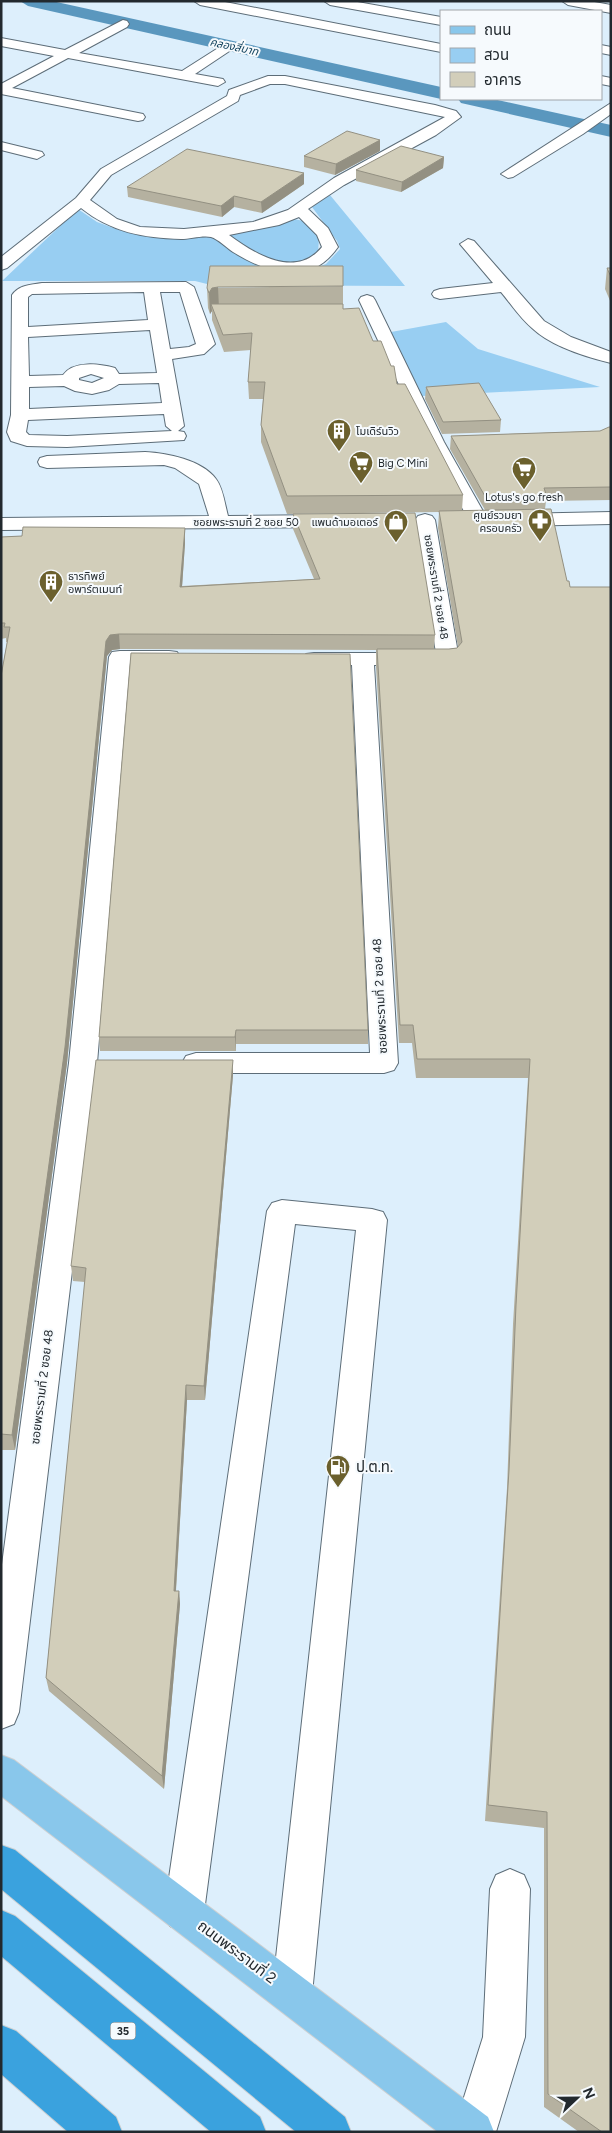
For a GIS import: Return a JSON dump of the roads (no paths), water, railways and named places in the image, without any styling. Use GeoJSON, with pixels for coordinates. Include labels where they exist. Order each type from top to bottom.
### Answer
{"type":"FeatureCollection","features":[{"type":"Feature","properties":{"kind":"highway"},"geometry":{"type":"LineString","coordinates":[[1,1864],[330,2132]]}},
{"type":"Feature","properties":{"kind":"highway","name":"35"},"geometry":{"type":"LineString","coordinates":[[1,1930],[245,2132]]}},
{"type":"Feature","properties":{"kind":"highway"},"geometry":{"type":"LineString","coordinates":[[1,2046],[101,2132]]}},
{"type":"Feature","properties":{"kind":"main road","name":"ถนนพระรามที่ 2"},"geometry":{"type":"LineString","coordinates":[[1,1773],[474,2132]]}},
{"type":"Feature","properties":{"kind":"street"},"geometry":{"type":"LineString","coordinates":[[200,1],[440,48]]}},
{"type":"Feature","properties":{"kind":"street"},"geometry":{"type":"LineString","coordinates":[[330,1],[440,21]]}},
{"type":"Feature","properties":{"kind":"street"},"geometry":{"type":"LineString","coordinates":[[568,1],[611,9]]}},
{"type":"Feature","properties":{"kind":"street"},"geometry":{"type":"LineString","coordinates":[[294,19],[316,6]]}},
{"type":"Feature","properties":{"kind":"street"},"geometry":{"type":"LineString","coordinates":[[1,89],[123,24]]}},
{"type":"Feature","properties":{"kind":"street"},"geometry":{"type":"LineString","coordinates":[[1,42],[218,82]]}},
{"type":"Feature","properties":{"kind":"street"},"geometry":{"type":"LineString","coordinates":[[184,75],[226,47]]}},
{"type":"Feature","properties":{"kind":"street"},"geometry":{"type":"LineString","coordinates":[[1,265],[81,200],[106,172],[228,102],[233,98],[234,92],[268,80],[295,82],[384,101],[435,109],[451,114],[454,117],[341,180],[307,202],[300,210],[271,222],[214,232],[186,234],[148,232],[124,227],[107,220],[81,200]]}},
{"type":"Feature","properties":{"kind":"street"},"geometry":{"type":"LineString","coordinates":[[1,89],[138,117]]}},
{"type":"Feature","properties":{"kind":"street"},"geometry":{"type":"LineString","coordinates":[[508,174],[611,107]]}},
{"type":"Feature","properties":{"kind":"street"},"geometry":{"type":"LineString","coordinates":[[1,146],[38,155]]}},
{"type":"Feature","properties":{"kind":"street"},"geometry":{"type":"LineString","coordinates":[[214,232],[238,250],[263,262],[290,268],[309,266],[322,258],[330,247],[329,240],[300,210]]}},
{"type":"Feature","properties":{"kind":"street"},"geometry":{"type":"LineString","coordinates":[[468,244],[538,326],[572,346],[611,358]]}},
{"type":"Feature","properties":{"kind":"street"},"geometry":{"type":"LineString","coordinates":[[151,287],[182,464]]}},
{"type":"Feature","properties":{"kind":"street"},"geometry":{"type":"LineString","coordinates":[[70,380],[91,328],[151,287],[186,287],[205,336],[206,344],[202,349],[163,355]]}},
{"type":"Feature","properties":{"kind":"street"},"geometry":{"type":"LineString","coordinates":[[440,294],[504,287]]}},
{"type":"Feature","properties":{"kind":"street"},"geometry":{"type":"LineString","coordinates":[[158,325],[91,328],[43,309],[27,290],[20,295],[20,415],[16,433],[18,438],[25,441],[53,442],[177,436]]}},
{"type":"Feature","properties":{"kind":"street"},"geometry":{"type":"LineString","coordinates":[[354,313],[370,306],[444,442],[442,520],[611,518]]}},
{"type":"Feature","properties":{"kind":"street"},"geometry":{"type":"LineString","coordinates":[[43,309],[91,328],[109,372],[113,377],[112,379]]}},
{"type":"Feature","properties":{"kind":"street"},"geometry":{"type":"LineString","coordinates":[[21,332],[43,309]]}},
{"type":"Feature","properties":{"kind":"street"},"geometry":{"type":"LineString","coordinates":[[20,382],[70,380],[77,387],[91,388],[106,386],[112,379],[167,378]]}},
{"type":"Feature","properties":{"kind":"street"},"geometry":{"type":"LineString","coordinates":[[90,412],[91,388]]}},
{"type":"Feature","properties":{"kind":"street"},"geometry":{"type":"LineString","coordinates":[[20,415],[172,408]]}},
{"type":"Feature","properties":{"kind":"street"},"geometry":{"type":"LineString","coordinates":[[47,462],[145,458],[166,459],[182,464],[208,481],[220,522]]}},
{"type":"Feature","properties":{"kind":"street","name":"ซอยพระรามที่ 2 ซอย 48"},"geometry":{"type":"LineString","coordinates":[[294,659],[448,659],[442,520]]}},
{"type":"Feature","properties":{"kind":"street","name":"ซอยพระรามที่ 2 ซอย 50"},"geometry":{"type":"LineString","coordinates":[[1,524],[347,521]]}},
{"type":"Feature","properties":{"kind":"street","name":"ซอยพระรามที่ 2 ซอย 48"},"geometry":{"type":"LineString","coordinates":[[1,1712],[93,1063],[120,657],[189,658]]}},
{"type":"Feature","properties":{"kind":"street","name":"ซอยพระรามที่ 2 ซอย 48"},"geometry":{"type":"LineString","coordinates":[[171,1063],[384,1063],[363,660]]}},
{"type":"Feature","properties":{"kind":"street"},"geometry":{"type":"LineString","coordinates":[[184,1912],[282,1211],[372,1220],[292,1994]]}},
{"type":"Feature","properties":{"kind":"street"},"geometry":{"type":"LineString","coordinates":[[474,2132],[504,2037],[510,1889]]}},
{"type":"Feature","properties":{"kind":"waterway","name":"คลองสี่บาท"},"geometry":{"type":"LineString","coordinates":[[28,1],[440,93]]}},
{"type":"Feature","properties":{"kind":"waterway","name":"คลองสี่บาท"},"geometry":{"type":"LineString","coordinates":[[472,100],[611,131]]}},
{"type":"Feature","properties":{"kind":"place","name":"โมเดิร์นวิว"},"geometry":{"type":"Point","coordinates":[339,452]}},
{"type":"Feature","properties":{"kind":"place","name":"Big C Mini"},"geometry":{"type":"Point","coordinates":[361,484]}},
{"type":"Feature","properties":{"kind":"place","name":"Lotus's go fresh"},"geometry":{"type":"Point","coordinates":[524,490]}},
{"type":"Feature","properties":{"kind":"place","name":"ศูนย์รวมยา ครอบครัว"},"geometry":{"type":"Point","coordinates":[540,542]}},
{"type":"Feature","properties":{"kind":"place","name":"แพนด้ามอเตอร์"},"geometry":{"type":"Point","coordinates":[396,543]}},
{"type":"Feature","properties":{"kind":"place","name":"ธารทิพย์ อพาร์ตเมนท์"},"geometry":{"type":"Point","coordinates":[51,603]}},
{"type":"Feature","properties":{"kind":"place","name":"ป.ต.ท."},"geometry":{"type":"Point","coordinates":[338,1488]}}]}
